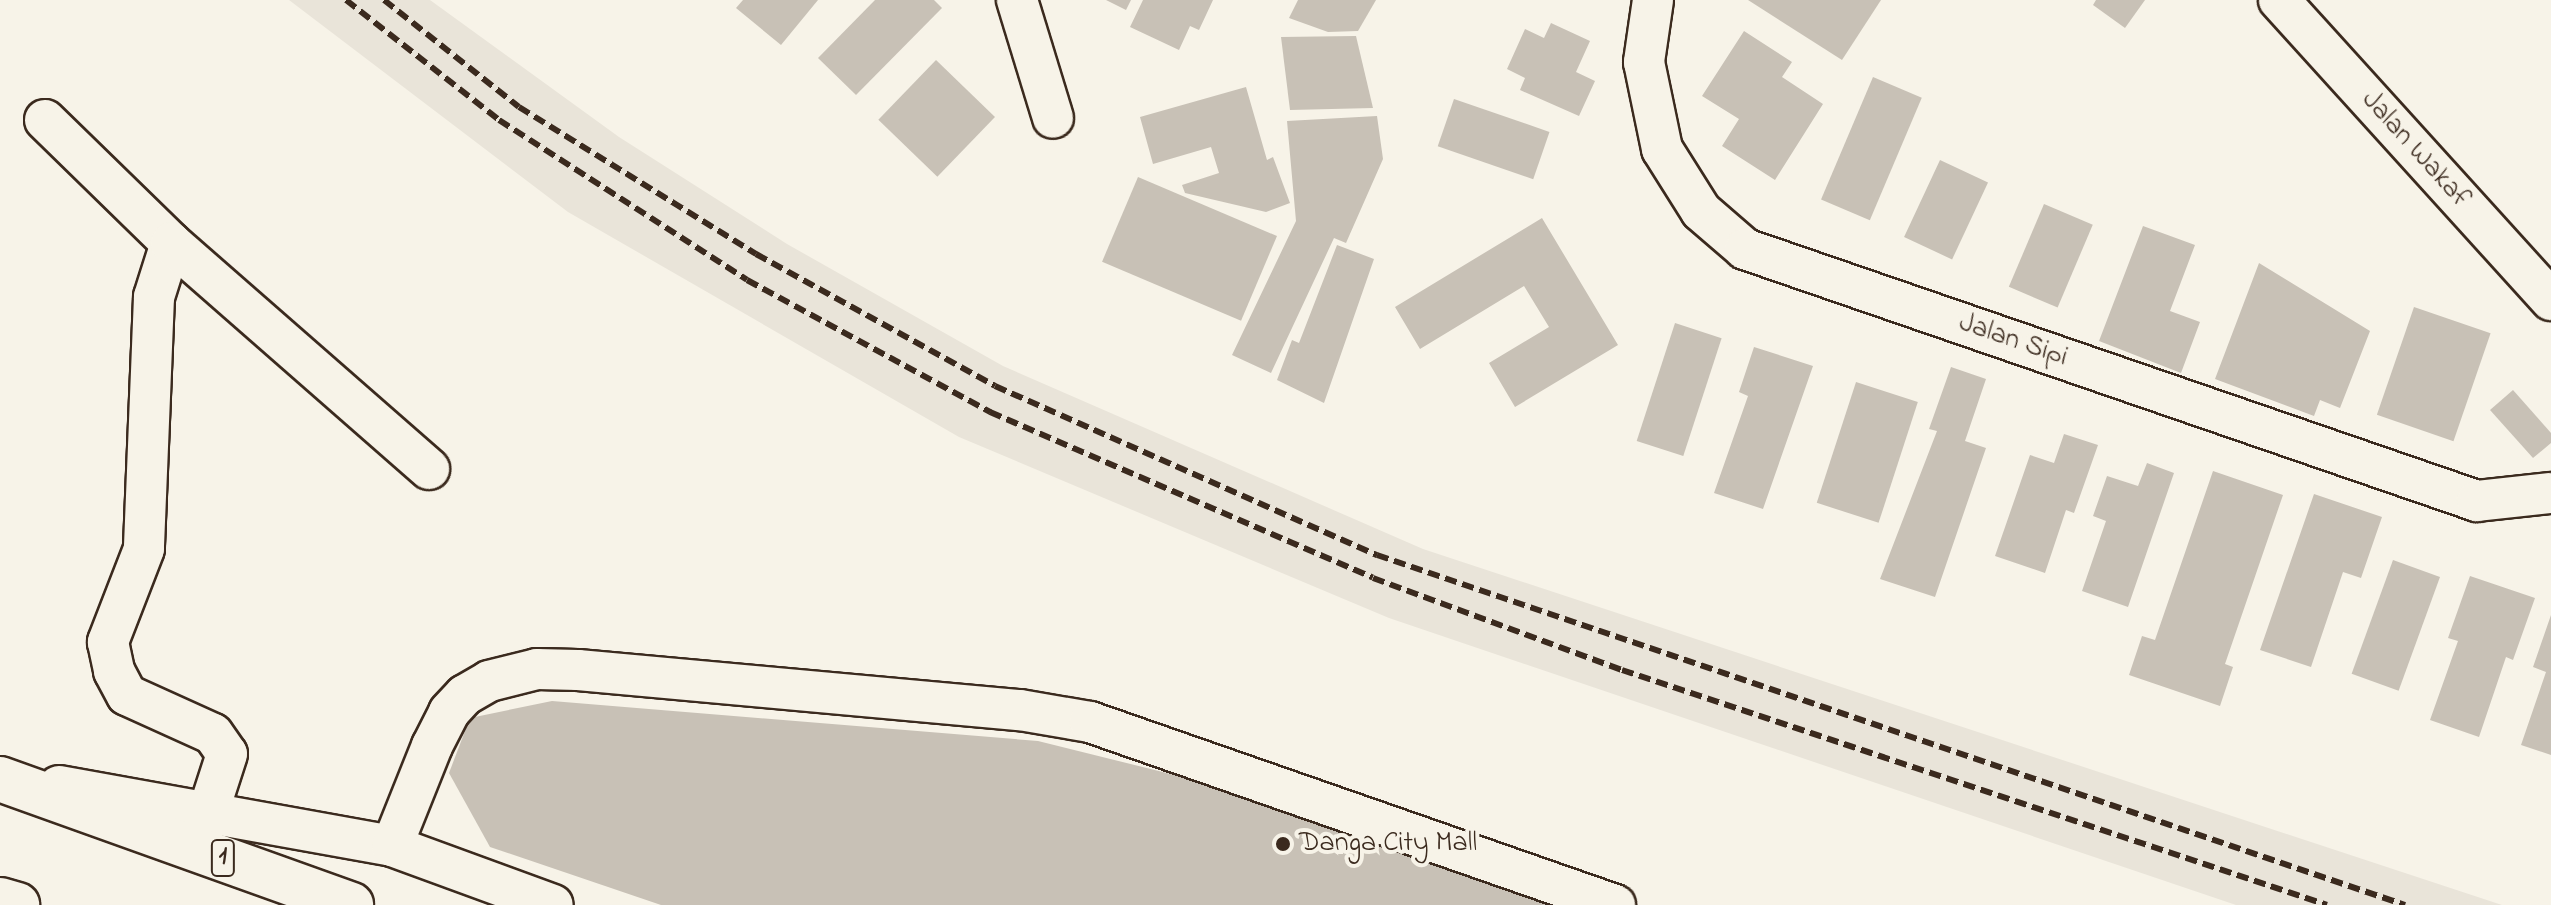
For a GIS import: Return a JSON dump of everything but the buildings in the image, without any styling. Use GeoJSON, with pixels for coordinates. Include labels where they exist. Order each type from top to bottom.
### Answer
{"type":"FeatureCollection","features":[{"type":"Feature","properties":{"kind":"highway","name":"1"},"geometry":{"type":"LineString","coordinates":[[0,777],[351,905]]}},
{"type":"Feature","properties":{"kind":"highway"},"geometry":{"type":"LineString","coordinates":[[0,900],[17,905]]}},
{"type":"Feature","properties":{"kind":"street"},"geometry":{"type":"LineString","coordinates":[[1017,0],[1053,118]]}},
{"type":"Feature","properties":{"kind":"street","name":"Jalan Sipi"},"geometry":{"type":"LineString","coordinates":[[1653,0],[1644,62],[1662,149],[1701,211],[1745,249],[2477,501],[2551,493]]}},
{"type":"Feature","properties":{"kind":"street","name":"Jalan Wakaf"},"geometry":{"type":"LineString","coordinates":[[2279,0],[2551,300]]}},
{"type":"Feature","properties":{"kind":"street"},"geometry":{"type":"LineString","coordinates":[[45,120],[171,243],[429,469]]}},
{"type":"Feature","properties":{"kind":"street"},"geometry":{"type":"LineString","coordinates":[[171,243],[154,297],[144,549],[108,642],[114,671],[127,695],[213,734],[227,754],[208,813]]}},
{"type":"Feature","properties":{"kind":"street"},"geometry":{"type":"LineString","coordinates":[[392,846],[432,746],[449,712],[465,695],[489,681],[537,669],[578,670],[1020,710],[1090,722],[1615,905]]}},
{"type":"Feature","properties":{"kind":"street"},"geometry":{"type":"LineString","coordinates":[[0,777],[392,846],[553,905]]}},
{"type":"Feature","properties":{"kind":"shaded area"},"geometry":{"type":"Polygon","coordinates":[[[289,0],[430,0],[619,137],[787,244],[1003,366],[1423,549],[2502,905],[2236,905],[1389,618],[959,437],[568,212],[289,0]]]}},
{"type":"Feature","properties":{"kind":"railway"},"geometry":{"type":"LineString","coordinates":[[346,0],[499,120],[747,280],[990,412],[1373,578],[1622,670],[2327,905]]}},
{"type":"Feature","properties":{"kind":"railway"},"geometry":{"type":"LineString","coordinates":[[384,0],[519,107],[756,254],[995,386],[1377,555],[2405,905]]}},
{"type":"Feature","properties":{"kind":"place","name":"Danga City Mall"},"geometry":{"type":"Point","coordinates":[1283,844]}}]}
